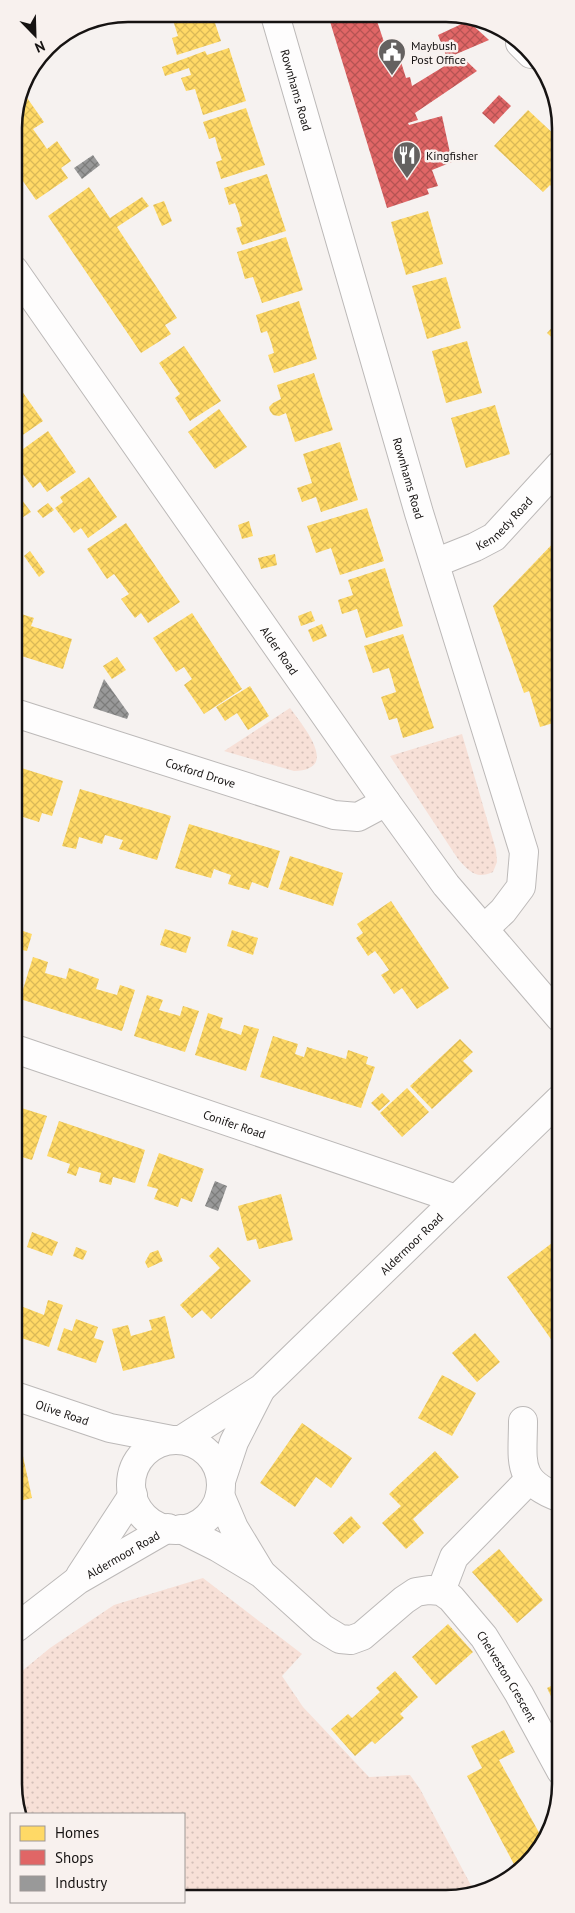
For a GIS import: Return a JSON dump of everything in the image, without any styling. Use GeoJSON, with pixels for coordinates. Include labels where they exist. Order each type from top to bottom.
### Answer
{"type":"FeatureCollection","features":[{"type":"Feature","properties":{"kind":"street","name":"Rownhams Road"},"geometry":{"type":"LineString","coordinates":[[277,23],[435,563],[524,852],[521,887],[504,911],[484,929]]}},
{"type":"Feature","properties":{"kind":"street","name":"Alder Road"},"geometry":{"type":"LineString","coordinates":[[23,283],[446,886],[552,1009]]}},
{"type":"Feature","properties":{"kind":"street","name":"Kennedy Road"},"geometry":{"type":"LineString","coordinates":[[435,563],[494,537],[552,475]]}},
{"type":"Feature","properties":{"kind":"street","name":"Coxford Drove"},"geometry":{"type":"LineString","coordinates":[[23,715],[334,815],[358,817],[386,802]]}},
{"type":"Feature","properties":{"kind":"street","name":"Conifer Road"},"geometry":{"type":"LineString","coordinates":[[22,1052],[456,1199]]}},
{"type":"Feature","properties":{"kind":"street","name":"Aldermoor Road"},"geometry":{"type":"LineString","coordinates":[[177,1440],[262,1388],[552,1107]]}},
{"type":"Feature","properties":{"kind":"street","name":"Aldermoor Road"},"geometry":{"type":"LineString","coordinates":[[221,1488],[234,1442],[262,1388]]}},
{"type":"Feature","properties":{"kind":"street","name":"Olive Road"},"geometry":{"type":"LineString","coordinates":[[22,1398],[110,1428],[177,1440]]}},
{"type":"Feature","properties":{"kind":"street"},"geometry":{"type":"LineString","coordinates":[[523,1421],[524,1465],[529,1480],[542,1491],[552,1495]]}},
{"type":"Feature","properties":{"kind":"street"},"geometry":{"type":"LineString","coordinates":[[110,1428],[142,1513],[158,1526],[175,1529],[217,1546],[262,1574],[322,1628],[340,1639],[351,1640],[362,1636],[416,1592],[441,1591],[454,1557],[529,1480]]}},
{"type":"Feature","properties":{"kind":"street"},"geometry":{"type":"LineString","coordinates":[[132,1487],[136,1465],[145,1453],[158,1444],[177,1440],[196,1444],[209,1453],[217,1467],[221,1488],[234,1528],[262,1574]]}},
{"type":"Feature","properties":{"kind":"street","name":"Aldermoor Road"},"geometry":{"type":"LineString","coordinates":[[78,1580],[132,1487]]}},
{"type":"Feature","properties":{"kind":"street"},"geometry":{"type":"LineString","coordinates":[[175,1529],[194,1526],[206,1518],[215,1508],[221,1488]]}},
{"type":"Feature","properties":{"kind":"street","name":"Aldermoor Road"},"geometry":{"type":"LineString","coordinates":[[22,1623],[78,1580],[175,1529]]}},
{"type":"Feature","properties":{"kind":"street","name":"Chelveston Crescent"},"geometry":{"type":"LineString","coordinates":[[441,1591],[451,1598],[489,1644],[552,1754]]}},
{"type":"Feature","properties":{"kind":"shaded area"},"geometry":{"type":"Polygon","coordinates":[[[290,708],[303,725],[317,755],[315,763],[308,769],[294,771],[224,751],[290,708]]]}},
{"type":"Feature","properties":{"kind":"shaded area"},"geometry":{"type":"Polygon","coordinates":[[[462,734],[496,850],[497,862],[493,872],[482,875],[473,873],[458,859],[390,756],[462,734]]]}},
{"type":"Feature","properties":{"kind":"shaded area"},"geometry":{"type":"Polygon","coordinates":[[[203,1578],[302,1654],[282,1676],[303,1707],[369,1777],[410,1775],[420,1789],[472,1887],[453,1890],[185,1890],[185,1813],[26,1813],[22,1785],[22,1671],[50,1648],[114,1605],[203,1578]]]}},
{"type":"Feature","properties":{"kind":"building: Homes"},"geometry":{"type":"Polygon","coordinates":[[[174,23],[215,23],[221,41],[177,55],[172,38],[178,36],[174,23]]]}},
{"type":"Feature","properties":{"kind":"building: Homes"},"geometry":{"type":"Polygon","coordinates":[[[229,48],[246,101],[203,115],[195,89],[186,91],[181,78],[191,75],[189,68],[165,76],[162,67],[205,51],[207,55],[229,48]]]}},
{"type":"Feature","properties":{"kind":"building: Homes"},"geometry":{"type":"Polygon","coordinates":[[[27,98],[44,122],[33,129],[47,149],[57,141],[71,161],[61,168],[68,178],[36,200],[23,181],[23,115],[27,98]]]}},
{"type":"Feature","properties":{"kind":"building: Homes"},"geometry":{"type":"Polygon","coordinates":[[[246,108],[265,165],[221,179],[216,162],[222,160],[215,137],[209,139],[203,122],[246,108]]]}},
{"type":"Feature","properties":{"kind":"building: Homes"},"geometry":{"type":"Polygon","coordinates":[[[528,110],[552,132],[552,187],[550,185],[543,192],[494,146],[528,110]]]}},
{"type":"Feature","properties":{"kind":"building: Homes"},"geometry":{"type":"Polygon","coordinates":[[[267,174],[286,231],[242,245],[236,228],[242,226],[239,214],[235,203],[229,205],[224,188],[267,174]]]}},
{"type":"Feature","properties":{"kind":"building: Homes"},"geometry":{"type":"Polygon","coordinates":[[[89,187],[110,218],[142,197],[149,206],[117,227],[177,318],[165,325],[171,334],[141,353],[48,216],[89,187]]]}},
{"type":"Feature","properties":{"kind":"building: Homes"},"geometry":{"type":"Polygon","coordinates":[[[164,201],[172,221],[162,226],[153,205],[164,201]]]}},
{"type":"Feature","properties":{"kind":"building: Homes"},"geometry":{"type":"Polygon","coordinates":[[[428,211],[443,264],[406,275],[391,222],[428,211]]]}},
{"type":"Feature","properties":{"kind":"building: Homes"},"geometry":{"type":"Polygon","coordinates":[[[286,237],[303,290],[262,303],[253,277],[245,279],[237,252],[286,237]]]}},
{"type":"Feature","properties":{"kind":"building: Homes"},"geometry":{"type":"Polygon","coordinates":[[[446,277],[461,328],[427,339],[412,286],[446,277]]]}},
{"type":"Feature","properties":{"kind":"building: Homes"},"geometry":{"type":"Polygon","coordinates":[[[299,301],[317,359],[274,373],[268,355],[274,353],[271,342],[267,331],[261,333],[256,315],[299,301]]]}},
{"type":"Feature","properties":{"kind":"building: Homes"},"geometry":{"type":"Polygon","coordinates":[[[552,328],[552,338],[547,333],[552,328]]]}},
{"type":"Feature","properties":{"kind":"building: Homes"},"geometry":{"type":"Polygon","coordinates":[[[467,341],[482,393],[446,403],[432,351],[467,341]]]}},
{"type":"Feature","properties":{"kind":"building: Homes"},"geometry":{"type":"Polygon","coordinates":[[[184,346],[221,401],[190,421],[175,398],[180,394],[159,363],[184,346]]]}},
{"type":"Feature","properties":{"kind":"building: Homes"},"geometry":{"type":"Polygon","coordinates":[[[314,373],[333,430],[295,442],[286,413],[279,416],[273,415],[269,407],[281,399],[277,385],[314,373]]]}},
{"type":"Feature","properties":{"kind":"building: Homes"},"geometry":{"type":"Polygon","coordinates":[[[23,392],[43,421],[23,435],[23,392]]]}},
{"type":"Feature","properties":{"kind":"building: Homes"},"geometry":{"type":"Polygon","coordinates":[[[495,405],[510,454],[466,468],[451,418],[495,405]]]}},
{"type":"Feature","properties":{"kind":"building: Homes"},"geometry":{"type":"Polygon","coordinates":[[[219,409],[247,447],[215,469],[188,432],[219,409]]]}},
{"type":"Feature","properties":{"kind":"building: Homes"},"geometry":{"type":"Polygon","coordinates":[[[48,431],[76,472],[47,492],[40,482],[33,488],[23,474],[23,449],[48,431]]]}},
{"type":"Feature","properties":{"kind":"building: Homes"},"geometry":{"type":"Polygon","coordinates":[[[340,442],[358,500],[321,512],[316,497],[302,502],[297,488],[312,483],[303,454],[340,442]]]}},
{"type":"Feature","properties":{"kind":"building: Homes"},"geometry":{"type":"Polygon","coordinates":[[[89,477],[117,517],[88,538],[81,528],[74,533],[55,508],[63,502],[60,497],[89,477]]]}},
{"type":"Feature","properties":{"kind":"building: Homes"},"geometry":{"type":"Polygon","coordinates":[[[23,501],[31,512],[23,517],[23,501]]]}},
{"type":"Feature","properties":{"kind":"building: Homes"},"geometry":{"type":"Polygon","coordinates":[[[48,503],[54,510],[43,518],[37,511],[48,503]]]}},
{"type":"Feature","properties":{"kind":"building: Homes"},"geometry":{"type":"Polygon","coordinates":[[[367,508],[384,561],[340,575],[331,548],[316,553],[307,526],[367,508]]]}},
{"type":"Feature","properties":{"kind":"building: Homes"},"geometry":{"type":"Polygon","coordinates":[[[249,521],[253,536],[242,539],[238,525],[249,521]]]}},
{"type":"Feature","properties":{"kind":"building: Homes"},"geometry":{"type":"Polygon","coordinates":[[[126,523],[180,602],[148,623],[141,613],[135,618],[121,599],[129,594],[114,574],[107,579],[87,549],[126,523]]]}},
{"type":"Feature","properties":{"kind":"building: Homes"},"geometry":{"type":"Polygon","coordinates":[[[552,544],[552,723],[540,727],[529,691],[524,693],[493,606],[552,544]]]}},
{"type":"Feature","properties":{"kind":"building: Homes"},"geometry":{"type":"Polygon","coordinates":[[[30,551],[45,572],[39,577],[24,556],[30,551]]]}},
{"type":"Feature","properties":{"kind":"building: Homes"},"geometry":{"type":"Polygon","coordinates":[[[275,554],[277,565],[261,569],[258,558],[275,554]]]}},
{"type":"Feature","properties":{"kind":"building: Homes"},"geometry":{"type":"Polygon","coordinates":[[[385,568],[403,626],[366,638],[357,609],[342,614],[338,600],[353,595],[348,580],[385,568]]]}},
{"type":"Feature","properties":{"kind":"building: Homes"},"geometry":{"type":"Polygon","coordinates":[[[311,611],[315,621],[301,626],[298,616],[311,611]]]}},
{"type":"Feature","properties":{"kind":"building: Homes"},"geometry":{"type":"Polygon","coordinates":[[[192,613],[242,689],[204,714],[184,685],[192,679],[184,667],[176,672],[153,638],[192,613]]]}},
{"type":"Feature","properties":{"kind":"building: Homes"},"geometry":{"type":"Polygon","coordinates":[[[23,614],[34,618],[31,626],[72,639],[63,669],[23,656],[23,614]]]}},
{"type":"Feature","properties":{"kind":"building: Homes"},"geometry":{"type":"Polygon","coordinates":[[[322,624],[327,636],[313,642],[308,630],[322,624]]]}},
{"type":"Feature","properties":{"kind":"building: Homes"},"geometry":{"type":"Polygon","coordinates":[[[403,634],[434,728],[403,738],[397,718],[389,720],[381,697],[396,692],[389,668],[373,673],[364,646],[403,634]]]}},
{"type":"Feature","properties":{"kind":"building: Homes"},"geometry":{"type":"Polygon","coordinates":[[[117,657],[126,670],[112,679],[103,666],[117,657]]]}},
{"type":"Feature","properties":{"kind":"building: Homes"},"geometry":{"type":"Polygon","coordinates":[[[250,686],[269,716],[248,730],[237,713],[225,721],[216,707],[250,686]]]}},
{"type":"Feature","properties":{"kind":"building: Homes"},"geometry":{"type":"Polygon","coordinates":[[[23,768],[63,781],[52,816],[42,813],[39,822],[23,817],[23,819],[23,768]]]}},
{"type":"Feature","properties":{"kind":"building: Homes"},"geometry":{"type":"Polygon","coordinates":[[[80,789],[171,816],[157,860],[119,849],[123,840],[105,835],[102,844],[79,837],[76,849],[62,846],[80,789]]]}},
{"type":"Feature","properties":{"kind":"building: Homes"},"geometry":{"type":"Polygon","coordinates":[[[189,824],[280,851],[268,888],[252,882],[249,890],[228,884],[231,875],[214,869],[211,878],[175,868],[189,824]]]}},
{"type":"Feature","properties":{"kind":"building: Homes"},"geometry":{"type":"Polygon","coordinates":[[[290,856],[343,873],[333,906],[279,889],[290,856]]]}},
{"type":"Feature","properties":{"kind":"building: Homes"},"geometry":{"type":"Polygon","coordinates":[[[391,901],[449,988],[417,1009],[402,988],[394,994],[381,975],[389,970],[375,951],[368,956],[356,938],[363,933],[357,924],[391,901]]]}},
{"type":"Feature","properties":{"kind":"building: Homes"},"geometry":{"type":"Polygon","coordinates":[[[165,929],[191,937],[186,953],[160,945],[165,929]]]}},
{"type":"Feature","properties":{"kind":"building: Homes"},"geometry":{"type":"Polygon","coordinates":[[[232,930],[258,938],[253,955],[227,946],[232,930]]]}},
{"type":"Feature","properties":{"kind":"building: Homes"},"geometry":{"type":"Polygon","coordinates":[[[23,931],[32,934],[27,951],[23,950],[23,931]]]}},
{"type":"Feature","properties":{"kind":"building: Homes"},"geometry":{"type":"Polygon","coordinates":[[[33,957],[48,962],[45,973],[66,979],[69,968],[99,979],[96,989],[117,995],[120,985],[135,990],[122,1031],[22,1000],[22,991],[33,957]]]}},
{"type":"Feature","properties":{"kind":"building: Homes"},"geometry":{"type":"Polygon","coordinates":[[[147,995],[163,1000],[159,1010],[180,1016],[183,1006],[199,1011],[185,1052],[134,1036],[147,995]]]}},
{"type":"Feature","properties":{"kind":"building: Homes"},"geometry":{"type":"Polygon","coordinates":[[[208,1013],[223,1018],[220,1028],[241,1035],[244,1025],[259,1029],[246,1071],[195,1055],[208,1013]]]}},
{"type":"Feature","properties":{"kind":"building: Homes"},"geometry":{"type":"Polygon","coordinates":[[[273,1036],[298,1044],[295,1054],[304,1057],[307,1047],[346,1059],[348,1050],[368,1057],[366,1064],[375,1067],[361,1108],[260,1077],[273,1036]]]}},
{"type":"Feature","properties":{"kind":"building: Homes"},"geometry":{"type":"Polygon","coordinates":[[[460,1039],[473,1052],[463,1061],[473,1071],[432,1109],[410,1086],[460,1039]]]}},
{"type":"Feature","properties":{"kind":"building: Homes"},"geometry":{"type":"Polygon","coordinates":[[[407,1088],[429,1112],[402,1137],[380,1113],[407,1088]]]}},
{"type":"Feature","properties":{"kind":"building: Homes"},"geometry":{"type":"Polygon","coordinates":[[[382,1093],[390,1101],[379,1111],[371,1103],[382,1093]]]}},
{"type":"Feature","properties":{"kind":"building: Homes"},"geometry":{"type":"Polygon","coordinates":[[[22,1108],[47,1116],[32,1160],[22,1157],[22,1108]]]}},
{"type":"Feature","properties":{"kind":"building: Homes"},"geometry":{"type":"Polygon","coordinates":[[[59,1121],[145,1150],[135,1183],[113,1177],[111,1185],[99,1182],[101,1173],[79,1167],[76,1176],[67,1173],[70,1164],[47,1156],[59,1121]]]}},
{"type":"Feature","properties":{"kind":"building: Homes"},"geometry":{"type":"Polygon","coordinates":[[[159,1153],[204,1169],[192,1202],[181,1198],[178,1207],[154,1199],[158,1189],[147,1186],[159,1153]]]}},
{"type":"Feature","properties":{"kind":"building: Homes"},"geometry":{"type":"Polygon","coordinates":[[[281,1194],[293,1240],[259,1249],[256,1239],[247,1241],[238,1206],[281,1194]]]}},
{"type":"Feature","properties":{"kind":"building: Homes"},"geometry":{"type":"Polygon","coordinates":[[[32,1232],[58,1242],[52,1256],[27,1247],[32,1232]]]}},
{"type":"Feature","properties":{"kind":"building: Homes"},"geometry":{"type":"Polygon","coordinates":[[[552,1243],[552,1341],[507,1277],[552,1243]]]}},
{"type":"Feature","properties":{"kind":"building: Homes"},"geometry":{"type":"Polygon","coordinates":[[[76,1247],[87,1251],[83,1260],[73,1256],[76,1247]]]}},
{"type":"Feature","properties":{"kind":"building: Homes"},"geometry":{"type":"Polygon","coordinates":[[[218,1247],[251,1281],[211,1319],[202,1310],[192,1318],[180,1305],[220,1268],[209,1256],[218,1247]]]}},
{"type":"Feature","properties":{"kind":"building: Homes"},"geometry":{"type":"Polygon","coordinates":[[[158,1250],[163,1261],[148,1268],[145,1262],[150,1253],[158,1250]]]}},
{"type":"Feature","properties":{"kind":"building: Homes"},"geometry":{"type":"Polygon","coordinates":[[[48,1300],[63,1305],[49,1347],[22,1338],[22,1307],[44,1315],[48,1300]]]}},
{"type":"Feature","properties":{"kind":"building: Homes"},"geometry":{"type":"Polygon","coordinates":[[[165,1316],[175,1358],[123,1371],[112,1329],[128,1325],[131,1336],[152,1330],[149,1320],[165,1316]]]}},
{"type":"Feature","properties":{"kind":"building: Homes"},"geometry":{"type":"Polygon","coordinates":[[[76,1319],[98,1327],[94,1338],[104,1341],[96,1363],[57,1350],[64,1328],[72,1331],[76,1319]]]}},
{"type":"Feature","properties":{"kind":"building: Homes"},"geometry":{"type":"Polygon","coordinates":[[[475,1333],[500,1362],[477,1382],[452,1353],[475,1333]]]}},
{"type":"Feature","properties":{"kind":"building: Homes"},"geometry":{"type":"Polygon","coordinates":[[[442,1375],[476,1393],[452,1436],[418,1418],[442,1375]]]}},
{"type":"Feature","properties":{"kind":"building: Homes"},"geometry":{"type":"Polygon","coordinates":[[[302,1423],[352,1458],[331,1488],[316,1477],[295,1507],[260,1483],[302,1423]]]}},
{"type":"Feature","properties":{"kind":"building: Homes"},"geometry":{"type":"Polygon","coordinates":[[[435,1451],[459,1477],[413,1519],[424,1533],[406,1549],[382,1523],[401,1506],[389,1494],[435,1451]]]}},
{"type":"Feature","properties":{"kind":"building: Homes"},"geometry":{"type":"Polygon","coordinates":[[[22,1453],[32,1498],[22,1500],[22,1453]]]}},
{"type":"Feature","properties":{"kind":"building: Homes"},"geometry":{"type":"Polygon","coordinates":[[[351,1516],[361,1527],[343,1544],[333,1533],[351,1516]]]}},
{"type":"Feature","properties":{"kind":"building: Homes"},"geometry":{"type":"Polygon","coordinates":[[[499,1549],[543,1600],[517,1623],[472,1572],[499,1549]]]}},
{"type":"Feature","properties":{"kind":"building: Homes"},"geometry":{"type":"Polygon","coordinates":[[[448,1624],[473,1652],[436,1685],[412,1657],[448,1624]]]}},
{"type":"Feature","properties":{"kind":"building: Homes"},"geometry":{"type":"Polygon","coordinates":[[[395,1671],[418,1697],[400,1714],[404,1718],[375,1744],[372,1741],[355,1756],[331,1729],[348,1714],[352,1718],[380,1692],[376,1688],[395,1671]]]}},
{"type":"Feature","properties":{"kind":"building: Homes"},"geometry":{"type":"Polygon","coordinates":[[[552,1686],[552,1698],[547,1688],[552,1686]]]}},
{"type":"Feature","properties":{"kind":"building: Homes"},"geometry":{"type":"Polygon","coordinates":[[[504,1730],[515,1752],[499,1760],[540,1834],[535,1843],[515,1865],[467,1776],[482,1768],[471,1746],[504,1730]]]}},
{"type":"Feature","properties":{"kind":"building: Shops"},"geometry":{"type":"Polygon","coordinates":[[[330,22],[377,22],[384,42],[394,39],[399,55],[388,59],[391,65],[401,62],[406,78],[410,77],[412,86],[461,56],[477,71],[415,113],[418,120],[408,123],[409,125],[442,116],[452,162],[432,170],[438,186],[427,189],[429,194],[387,208],[330,22]]]}},
{"type":"Feature","properties":{"kind":"building: Shops"},"geometry":{"type":"Polygon","coordinates":[[[461,24],[474,27],[489,40],[447,58],[438,35],[461,24]]]}},
{"type":"Feature","properties":{"kind":"building: Shops"},"geometry":{"type":"Polygon","coordinates":[[[499,95],[511,106],[494,124],[482,113],[499,95]]]}},
{"type":"Feature","properties":{"kind":"building: Industry"},"geometry":{"type":"Polygon","coordinates":[[[93,155],[100,165],[82,179],[74,168],[93,155]]]}},
{"type":"Feature","properties":{"kind":"building: Industry"},"geometry":{"type":"Polygon","coordinates":[[[104,679],[129,714],[127,719],[93,708],[104,679]]]}},
{"type":"Feature","properties":{"kind":"building: Industry"},"geometry":{"type":"Polygon","coordinates":[[[215,1181],[227,1186],[218,1211],[205,1206],[215,1181]]]}},
{"type":"Feature","properties":{"kind":"place","name":"Maybush Post Office"},"geometry":{"type":"Point","coordinates":[392,76]}},
{"type":"Feature","properties":{"kind":"place","name":"Kingfisher"},"geometry":{"type":"Point","coordinates":[407,179]}}]}
